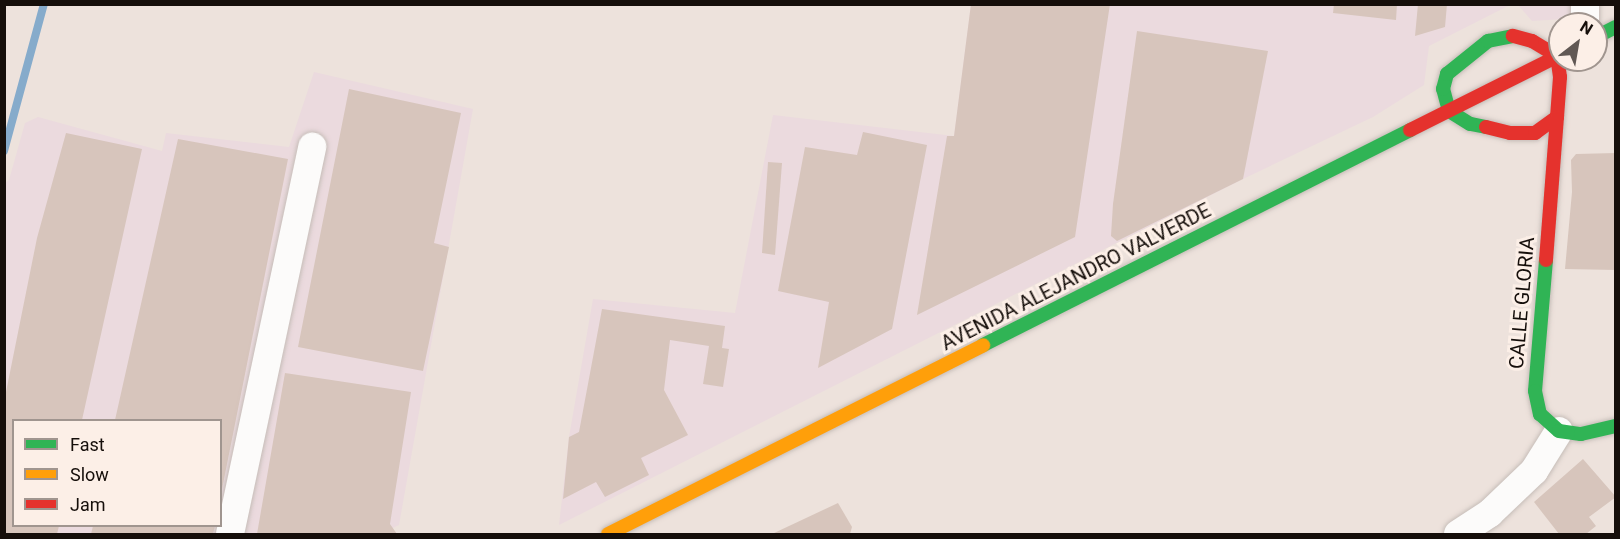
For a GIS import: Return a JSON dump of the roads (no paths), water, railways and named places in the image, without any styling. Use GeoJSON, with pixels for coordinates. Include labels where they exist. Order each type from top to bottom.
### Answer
{"type":"FeatureCollection","features":[{"type":"Feature","properties":{"kind":"main road"},"geometry":{"type":"LineString","coordinates":[[1548,50],[1532,41],[1513,36],[1488,41],[1447,74],[1443,89],[1449,111],[1470,124],[1510,134],[1535,133],[1557,117]]}},
{"type":"Feature","properties":{"kind":"main road","name":"AVENIDA ALEJANDRO VALVERDE"},"geometry":{"type":"LineString","coordinates":[[614,533],[1548,60]]}},
{"type":"Feature","properties":{"kind":"main road","name":"CALLE GLORIA"},"geometry":{"type":"LineString","coordinates":[[1559,431],[1540,414],[1535,391],[1560,72]]}},
{"type":"Feature","properties":{"kind":"main road"},"geometry":{"type":"LineString","coordinates":[[1510,134],[1539,152],[1553,170]]}},
{"type":"Feature","properties":{"kind":"main road"},"geometry":{"type":"LineString","coordinates":[[1559,431],[1581,434],[1616,426]]}},
{"type":"Feature","properties":{"kind":"street"},"geometry":{"type":"LineString","coordinates":[[230,534],[312,147]]}},
{"type":"Feature","properties":{"kind":"street"},"geometry":{"type":"LineString","coordinates":[[1458,534],[1490,513],[1534,471],[1559,431]]}},
{"type":"Feature","properties":{"kind":"waterway"},"geometry":{"type":"LineString","coordinates":[[4,151],[44,4]]}}]}
